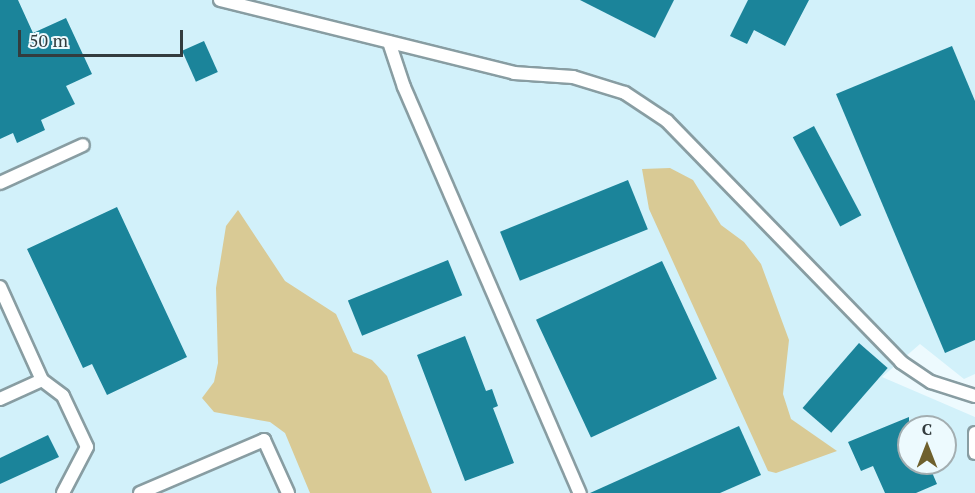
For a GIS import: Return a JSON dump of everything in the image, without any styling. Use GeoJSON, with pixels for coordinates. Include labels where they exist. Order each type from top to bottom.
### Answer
{"type":"FeatureCollection","features":[{"type":"Feature","properties":{"kind":"lane"},"geometry":{"type":"LineString","coordinates":[[220,0],[514,73],[573,77],[625,93],[667,121],[901,362],[931,382],[975,396]]}},
{"type":"Feature","properties":{"kind":"lane"},"geometry":{"type":"LineString","coordinates":[[389,42],[404,87],[580,493]]}},
{"type":"Feature","properties":{"kind":"lane"},"geometry":{"type":"LineString","coordinates":[[0,183],[83,145]]}},
{"type":"Feature","properties":{"kind":"lane"},"geometry":{"type":"LineString","coordinates":[[0,287],[42,380],[63,396],[87,447],[63,493]]}},
{"type":"Feature","properties":{"kind":"lane"},"geometry":{"type":"LineString","coordinates":[[0,399],[42,380]]}},
{"type":"Feature","properties":{"kind":"lane"},"geometry":{"type":"LineString","coordinates":[[975,433],[975,453]]}},
{"type":"Feature","properties":{"kind":"lane"},"geometry":{"type":"LineString","coordinates":[[140,493],[264,440],[288,493]]}},
{"type":"Feature","properties":{"kind":"shaded area"},"geometry":{"type":"Polygon","coordinates":[[[0,0],[975,0],[975,374],[964,379],[920,344],[882,377],[975,417],[975,493],[0,493],[0,0]]]}},
{"type":"Feature","properties":{"kind":"shaded area"},"geometry":{"type":"Polygon","coordinates":[[[670,168],[693,180],[721,225],[744,242],[761,264],[789,340],[783,394],[791,419],[837,451],[776,473],[768,471],[649,209],[642,169],[670,168]]]}},
{"type":"Feature","properties":{"kind":"shaded area"},"geometry":{"type":"Polygon","coordinates":[[[238,210],[285,281],[336,314],[353,352],[372,360],[387,376],[432,493],[310,493],[285,433],[270,422],[214,412],[202,398],[214,382],[218,363],[216,288],[226,226],[238,210]]]}},
{"type":"Feature","properties":{"kind":"building"},"geometry":{"type":"Polygon","coordinates":[[[0,0],[18,0],[33,33],[66,18],[92,74],[66,86],[75,104],[41,120],[45,130],[17,143],[13,133],[0,139],[0,0]]]}},
{"type":"Feature","properties":{"kind":"building"},"geometry":{"type":"Polygon","coordinates":[[[580,0],[674,0],[655,38],[580,0]]]}},
{"type":"Feature","properties":{"kind":"building"},"geometry":{"type":"Polygon","coordinates":[[[748,0],[809,0],[785,46],[754,30],[747,44],[730,36],[748,0]]]}},
{"type":"Feature","properties":{"kind":"building"},"geometry":{"type":"Polygon","coordinates":[[[204,41],[218,72],[196,82],[182,51],[204,41]]]}},
{"type":"Feature","properties":{"kind":"building"},"geometry":{"type":"Polygon","coordinates":[[[952,46],[975,101],[975,340],[945,353],[836,94],[952,46]]]}},
{"type":"Feature","properties":{"kind":"building"},"geometry":{"type":"Polygon","coordinates":[[[814,126],[861,215],[840,226],[793,137],[814,126]]]}},
{"type":"Feature","properties":{"kind":"building"},"geometry":{"type":"Polygon","coordinates":[[[628,180],[648,229],[520,281],[500,232],[628,180]]]}},
{"type":"Feature","properties":{"kind":"building"},"geometry":{"type":"Polygon","coordinates":[[[117,207],[187,357],[107,395],[92,364],[83,368],[27,249],[117,207]]]}},
{"type":"Feature","properties":{"kind":"building"},"geometry":{"type":"Polygon","coordinates":[[[448,260],[462,295],[362,336],[348,300],[448,260]]]}},
{"type":"Feature","properties":{"kind":"building"},"geometry":{"type":"Polygon","coordinates":[[[662,261],[717,379],[591,438],[536,320],[662,261]]]}},
{"type":"Feature","properties":{"kind":"building"},"geometry":{"type":"Polygon","coordinates":[[[465,336],[486,391],[492,389],[498,406],[493,408],[514,463],[465,481],[417,355],[465,336]]]}},
{"type":"Feature","properties":{"kind":"building"},"geometry":{"type":"Polygon","coordinates":[[[859,343],[888,368],[831,433],[803,408],[859,343]]]}},
{"type":"Feature","properties":{"kind":"building"},"geometry":{"type":"Polygon","coordinates":[[[897,422],[897,475],[933,475],[937,484],[916,493],[885,493],[873,466],[861,471],[848,442],[897,422]]]}},
{"type":"Feature","properties":{"kind":"building"},"geometry":{"type":"Polygon","coordinates":[[[739,426],[761,475],[720,493],[590,493],[739,426]]]}},
{"type":"Feature","properties":{"kind":"building"},"geometry":{"type":"Polygon","coordinates":[[[48,435],[59,457],[0,484],[0,458],[48,435]]]}}]}
